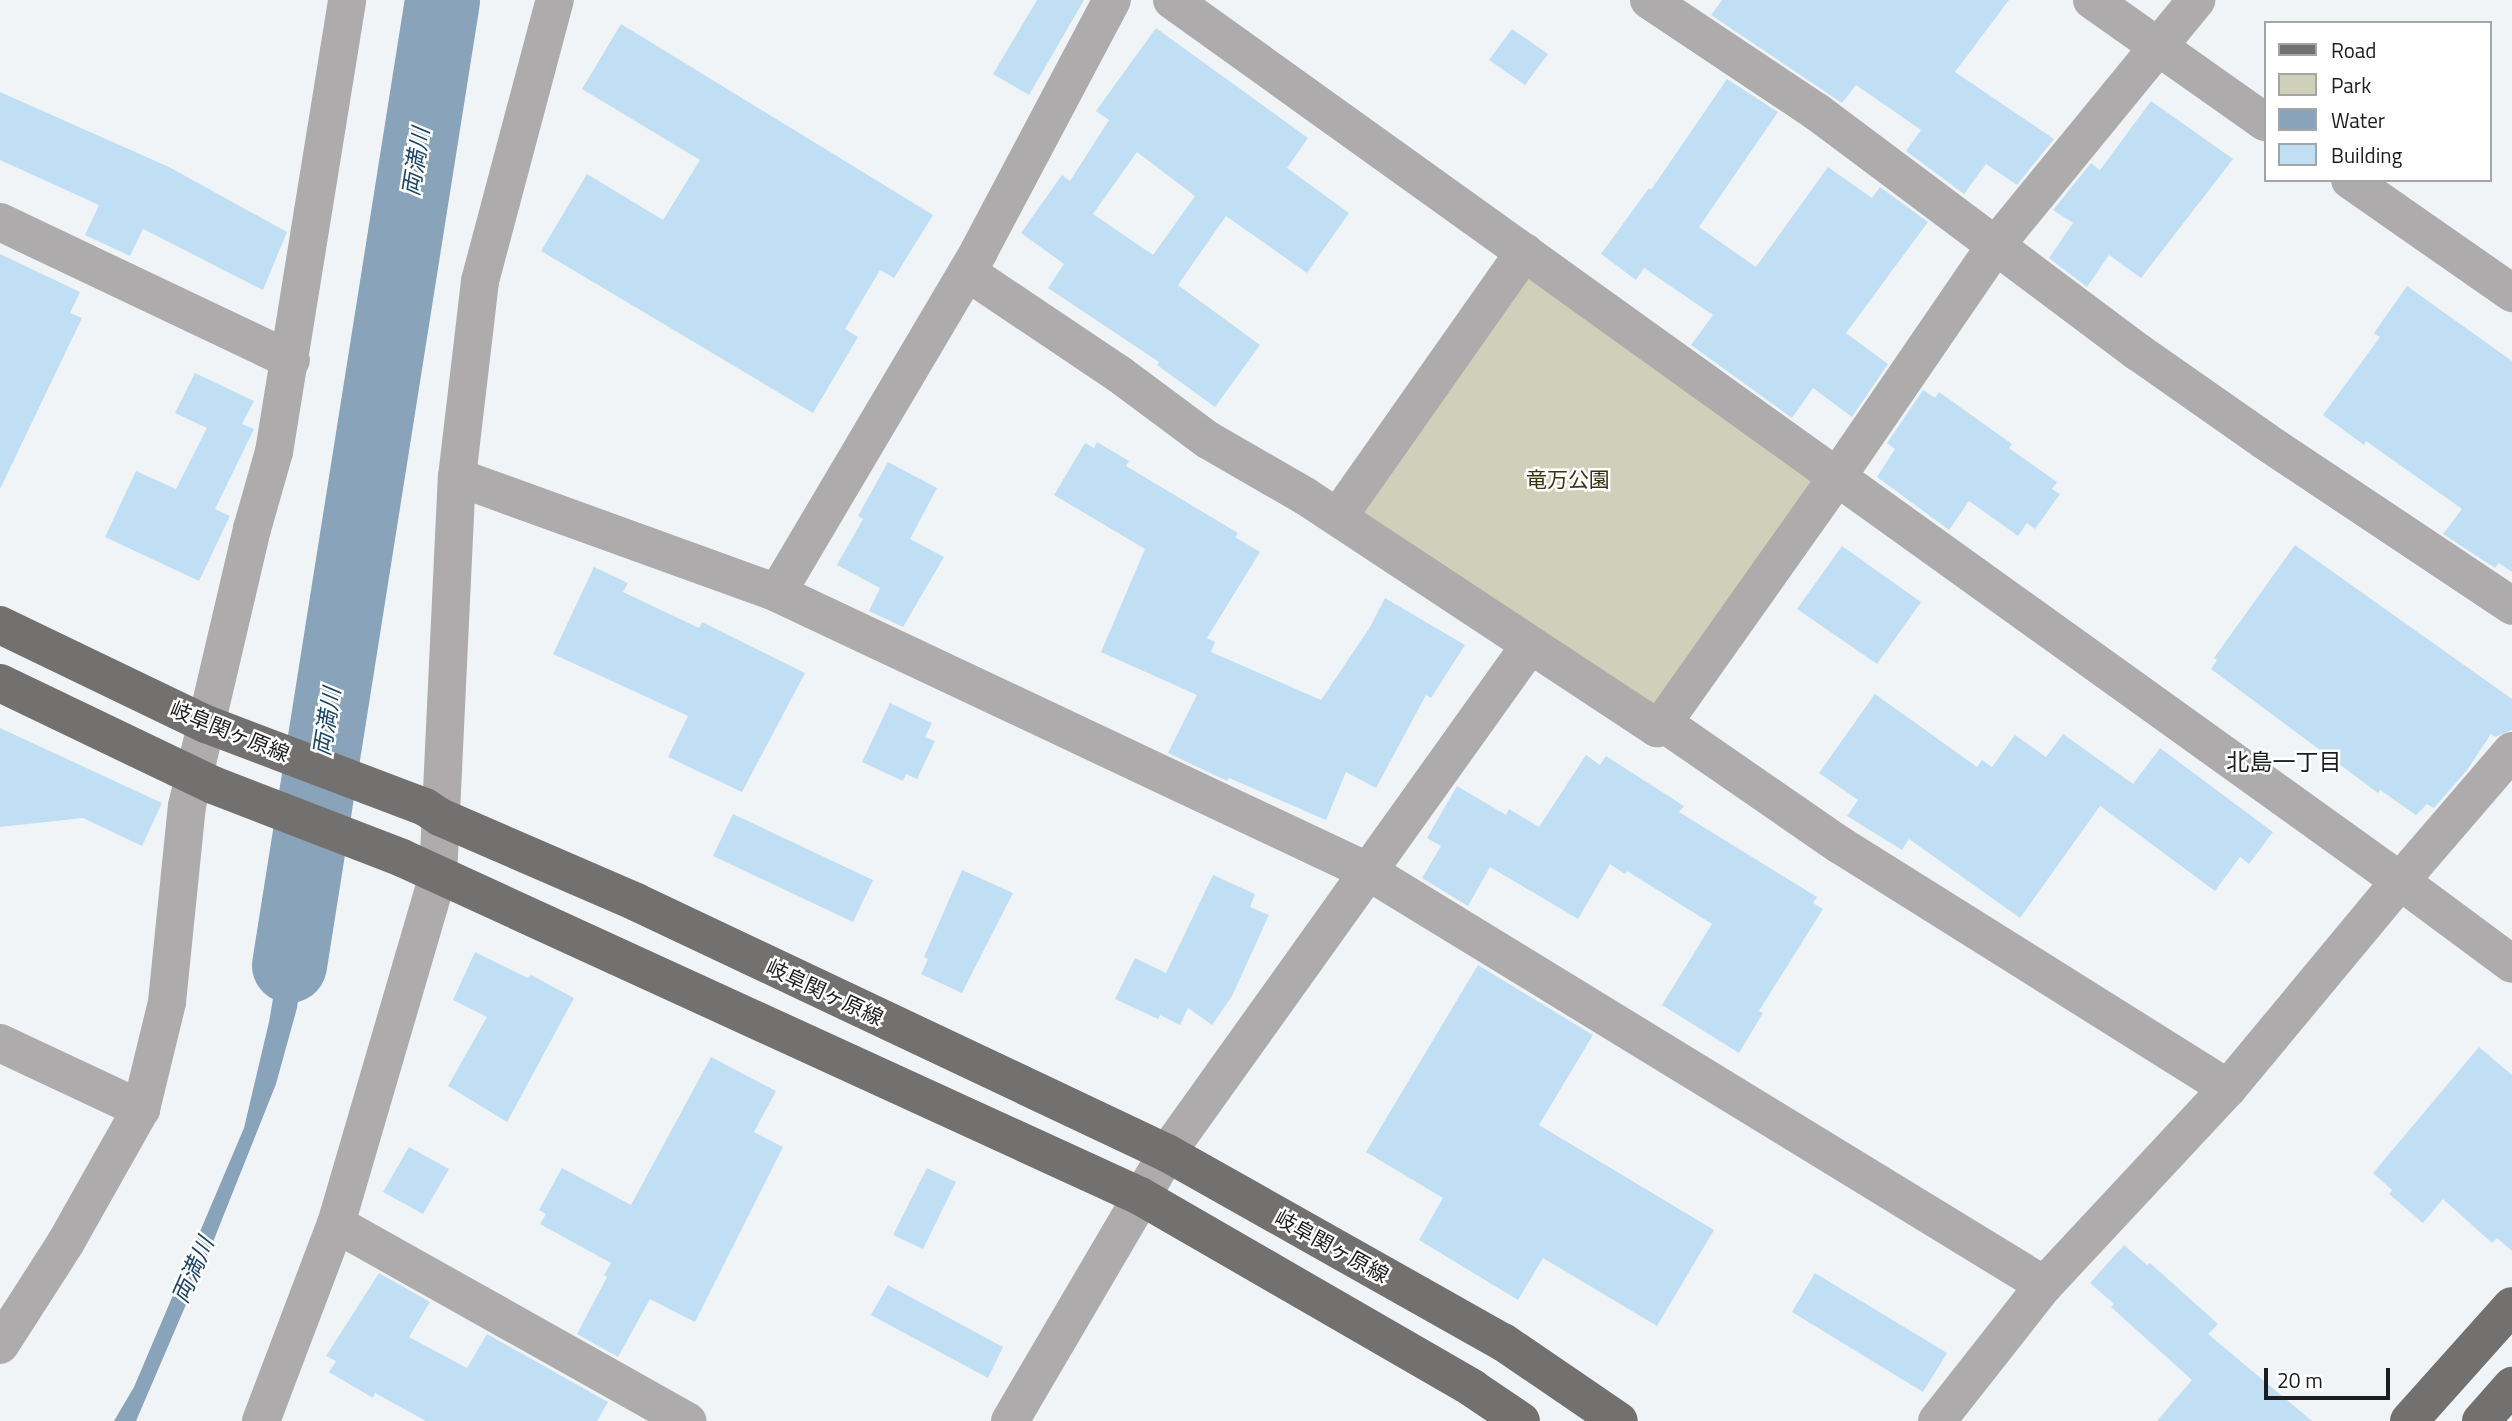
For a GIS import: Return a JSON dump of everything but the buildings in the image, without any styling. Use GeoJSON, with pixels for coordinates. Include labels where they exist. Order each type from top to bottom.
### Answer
{"type":"FeatureCollection","features":[{"type":"Feature","properties":{"kind":"main road","name":"岐阜関ヶ原線"},"geometry":{"type":"LineString","coordinates":[[0,625],[221,730],[432,812],[636,902],[1167,1153],[1503,1342],[1619,1421]]}},
{"type":"Feature","properties":{"kind":"main road"},"geometry":{"type":"LineString","coordinates":[[0,683],[204,780],[402,858],[613,952],[1140,1196],[1472,1388],[1521,1421]]}},
{"type":"Feature","properties":{"kind":"main road"},"geometry":{"type":"LineString","coordinates":[[2409,1421],[2512,1306]]}},
{"type":"Feature","properties":{"kind":"main road"},"geometry":{"type":"LineString","coordinates":[[2481,1421],[2512,1386]]}},
{"type":"Feature","properties":{"kind":"street"},"geometry":{"type":"LineString","coordinates":[[0,1345],[66,1242],[141,1109],[167,1002],[187,806],[204,780],[221,730],[252,529],[274,452],[291,360],[347,0]]}},
{"type":"Feature","properties":{"kind":"street"},"geometry":{"type":"LineString","coordinates":[[261,1421],[336,1224],[438,876],[432,812],[457,477],[480,281],[555,0]]}},
{"type":"Feature","properties":{"kind":"street"},"geometry":{"type":"LineString","coordinates":[[777,593],[967,272],[1112,0]]}},
{"type":"Feature","properties":{"kind":"street"},"geometry":{"type":"LineString","coordinates":[[1172,0],[2512,964]]}},
{"type":"Feature","properties":{"kind":"street"},"geometry":{"type":"LineString","coordinates":[[1648,0],[1817,112],[1995,246],[2265,441],[2512,606]]}},
{"type":"Feature","properties":{"kind":"street"},"geometry":{"type":"LineString","coordinates":[[2092,0],[2264,121]]}},
{"type":"Feature","properties":{"kind":"street"},"geometry":{"type":"LineString","coordinates":[[967,272],[1119,374],[1208,440],[1338,517],[1657,728],[1837,477],[1995,246],[2196,0]]}},
{"type":"Feature","properties":{"kind":"street"},"geometry":{"type":"LineString","coordinates":[[2353,182],[2512,293]]}},
{"type":"Feature","properties":{"kind":"street"},"geometry":{"type":"LineString","coordinates":[[0,222],[291,360]]}},
{"type":"Feature","properties":{"kind":"street"},"geometry":{"type":"LineString","coordinates":[[1338,517],[1524,252]]}},
{"type":"Feature","properties":{"kind":"street"},"geometry":{"type":"LineString","coordinates":[[457,477],[777,593],[1369,872],[2043,1285]]}},
{"type":"Feature","properties":{"kind":"street"},"geometry":{"type":"LineString","coordinates":[[1010,1421],[1167,1153],[1530,645]]}},
{"type":"Feature","properties":{"kind":"street"},"geometry":{"type":"LineString","coordinates":[[1663,723],[1840,845],[2228,1088]]}},
{"type":"Feature","properties":{"kind":"street"},"geometry":{"type":"LineString","coordinates":[[1937,1421],[2043,1285],[2228,1088],[2474,791],[2512,751]]}},
{"type":"Feature","properties":{"kind":"street"},"geometry":{"type":"LineString","coordinates":[[0,1043],[141,1109]]}},
{"type":"Feature","properties":{"kind":"street"},"geometry":{"type":"LineString","coordinates":[[336,1224],[687,1421]]}},
{"type":"Feature","properties":{"kind":"green space","name":"竜万公園"},"geometry":{"type":"Polygon","coordinates":[[[1528,272],[1819,480],[1656,711],[1357,513],[1528,272]]]}},
{"type":"Feature","properties":{"kind":"water"},"geometry":{"type":"Polygon","coordinates":[[[289,854],[316,867],[297,1008],[276,1084],[215,1237],[136,1421],[114,1421],[134,1387],[244,1128],[269,1022],[294,877],[289,854]]]}},
{"type":"Feature","properties":{"kind":"waterway","name":"両満川"},"geometry":{"type":"LineString","coordinates":[[289,965],[442,0]]}},
{"type":"Feature","properties":{"kind":"district","name":"北島一丁目"},"geometry":{"type":"Point","coordinates":[2284,762]}}]}
